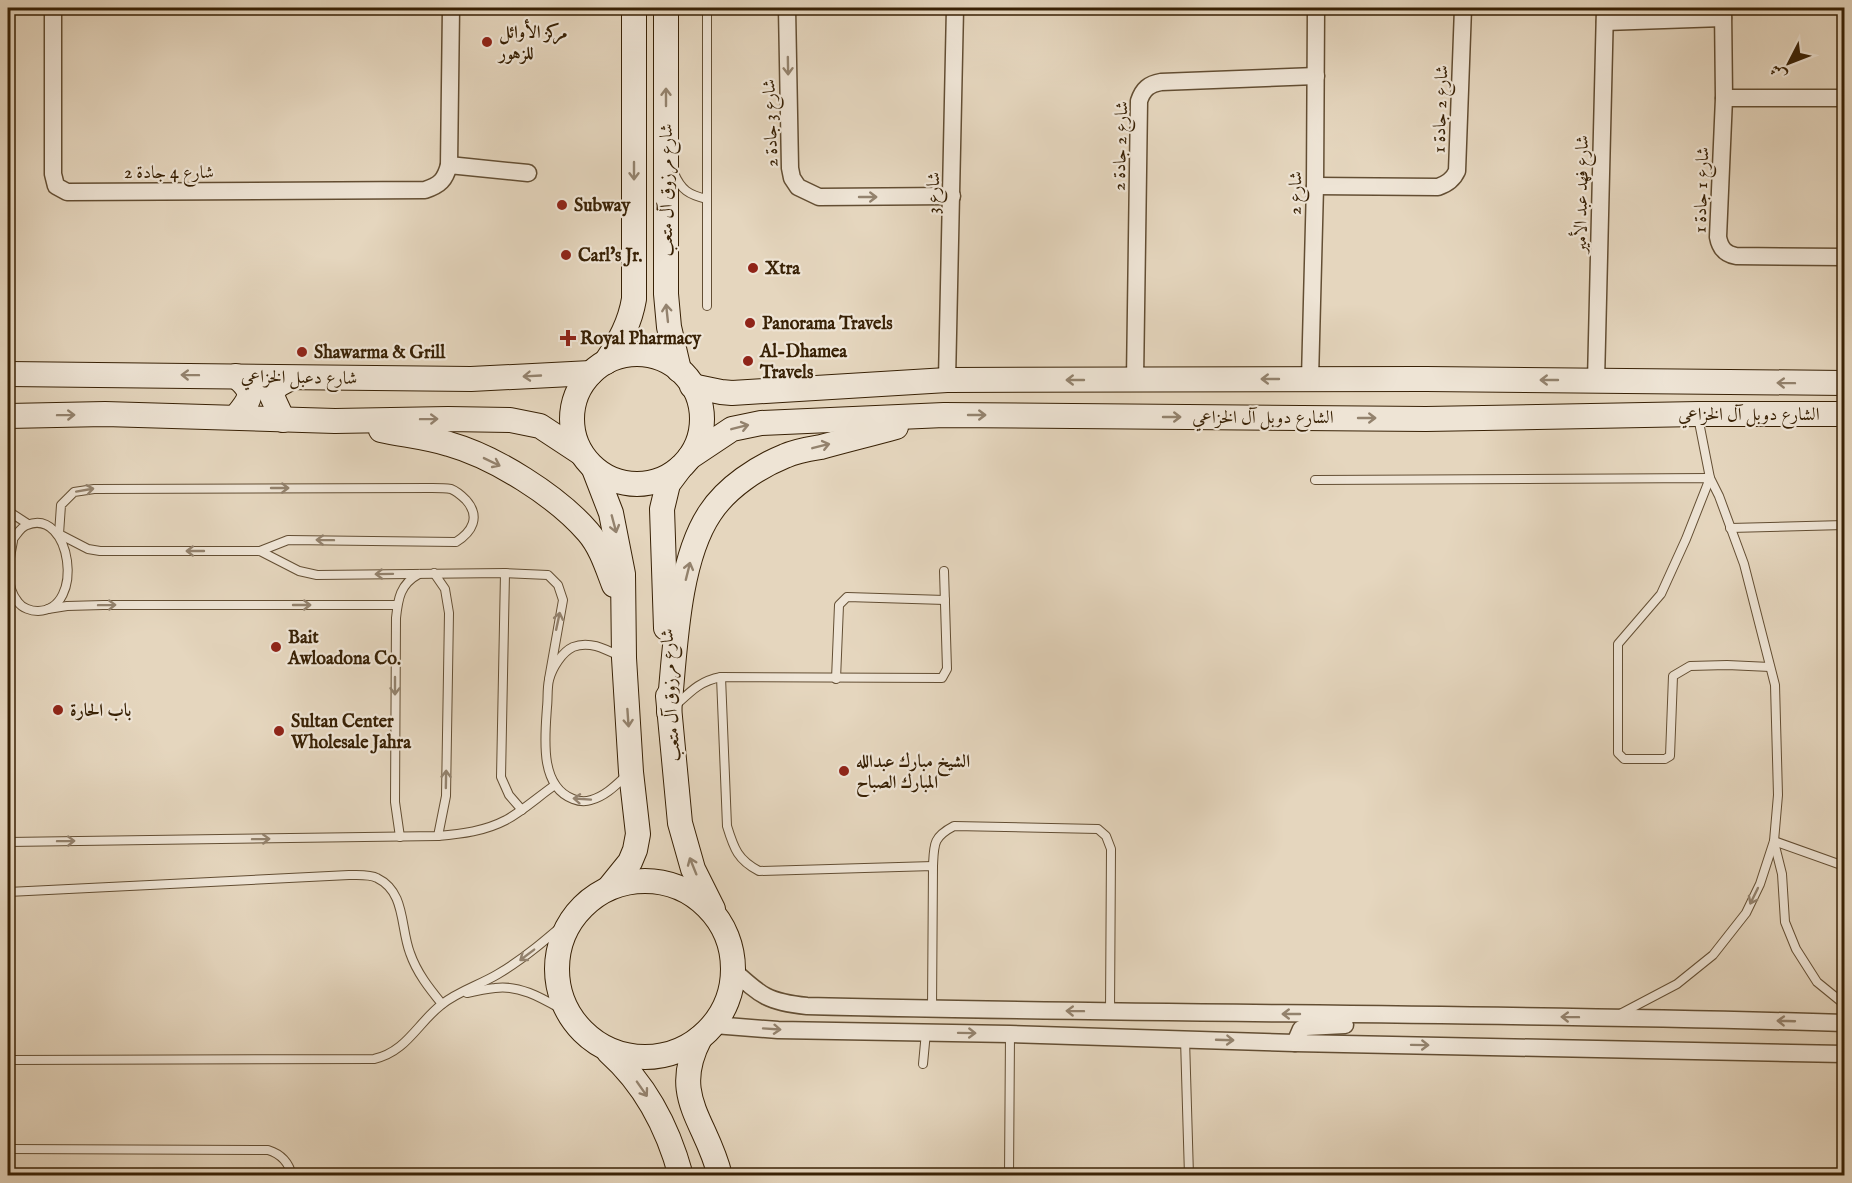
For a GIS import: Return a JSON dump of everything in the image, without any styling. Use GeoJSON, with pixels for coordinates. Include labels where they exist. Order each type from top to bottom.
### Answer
{"type":"FeatureCollection","features":[{"type":"Feature","properties":{"kind":"main road","name":"شارع مرزوق آل متعب"},"geometry":{"type":"LineString","coordinates":[[598,368],[621,340],[627,328],[634,298],[634,8]]}},
{"type":"Feature","properties":{"kind":"main road","name":"شارع مرزوق آل متعب"},"geometry":{"type":"LineString","coordinates":[[666,8],[666,311],[686,378]]}},
{"type":"Feature","properties":{"kind":"main road"},"geometry":{"type":"LineString","coordinates":[[8,416],[105,414],[335,421],[448,419],[524,422],[540,426],[588,461],[610,479],[628,484],[647,484],[664,478],[685,463],[698,443],[702,414],[699,399],[686,378],[658,359],[636,354],[620,356],[598,368],[580,387],[573,411],[574,437],[588,461],[611,513],[623,574],[624,658],[631,772],[639,834],[630,862],[609,888]]}},
{"type":"Feature","properties":{"kind":"main road","name":"شارع دعبل الخزاعي"},"geometry":{"type":"LineString","coordinates":[[8,374],[471,379],[598,368]]}},
{"type":"Feature","properties":{"kind":"main road"},"geometry":{"type":"LineString","coordinates":[[236,376],[248,387],[250,394],[236,417]]}},
{"type":"Feature","properties":{"kind":"main road"},"geometry":{"type":"LineString","coordinates":[[283,420],[272,394],[278,385],[291,378]]}},
{"type":"Feature","properties":{"kind":"main road","name":"الشارع دوبل آل الخزاعي"},"geometry":{"type":"LineString","coordinates":[[686,378],[721,392],[732,393],[947,380],[1310,379],[1845,383]]}},
{"type":"Feature","properties":{"kind":"main road"},"geometry":{"type":"LineString","coordinates":[[1425,419],[1436,411],[1439,402],[1437,394],[1426,380]]}},
{"type":"Feature","properties":{"kind":"main road"},"geometry":{"type":"LineString","coordinates":[[1478,380],[1468,396],[1472,411],[1479,418]]}},
{"type":"Feature","properties":{"kind":"main road","name":"الشارع دوبل آل الخزاعي"},"geometry":{"type":"LineString","coordinates":[[685,463],[732,429],[761,423],[944,415],[1425,419],[1845,414]]}},
{"type":"Feature","properties":{"kind":"main road"},"geometry":{"type":"LineString","coordinates":[[669,712],[678,617],[688,568],[698,537],[710,512],[730,490],[752,473],[786,455],[944,415]]}},
{"type":"Feature","properties":{"kind":"main road"},"geometry":{"type":"LineString","coordinates":[[335,421],[450,444],[512,472],[543,492],[566,510],[589,533],[603,555],[614,586],[624,627]]}},
{"type":"Feature","properties":{"kind":"main road","name":"شارع مرزوق آل متعب"},"geometry":{"type":"LineString","coordinates":[[685,463],[668,484],[662,509],[669,712],[680,823],[693,868],[718,919]]}},
{"type":"Feature","properties":{"kind":"main road"},"geometry":{"type":"LineString","coordinates":[[681,1176],[658,1113],[643,1088],[625,1066],[576,1025],[560,995],[556,962],[561,939],[572,917],[588,900],[609,888],[638,880],[669,884],[696,897],[718,919],[730,944],[733,970],[728,999],[692,1054],[687,1071],[687,1088],[691,1105],[707,1137],[720,1176]]}},
{"type":"Feature","properties":{"kind":"main road"},"geometry":{"type":"LineString","coordinates":[[602,1047],[632,1057],[664,1056],[693,1043],[707,1032]]}},
{"type":"Feature","properties":{"kind":"street","name":"شارع 4 جادة 2"},"geometry":{"type":"LineString","coordinates":[[53,8],[53,174],[56,186],[61,190],[67,192],[425,190],[438,186],[445,178],[449,165]]}},
{"type":"Feature","properties":{"kind":"street"},"geometry":{"type":"LineString","coordinates":[[451,8],[449,165],[528,173]]}},
{"type":"Feature","properties":{"kind":"street","name":"شارع 3 جادة 2"},"geometry":{"type":"LineString","coordinates":[[787,8],[790,168],[792,178],[798,187],[819,197],[952,196]]}},
{"type":"Feature","properties":{"kind":"street","name":"شارع 3"},"geometry":{"type":"LineString","coordinates":[[947,380],[955,8]]}},
{"type":"Feature","properties":{"kind":"street","name":"شارع 2"},"geometry":{"type":"LineString","coordinates":[[1310,379],[1315,186],[1316,8]]}},
{"type":"Feature","properties":{"kind":"street","name":"شارع 2 جادة 1"},"geometry":{"type":"LineString","coordinates":[[1315,186],[1438,187],[1455,177],[1463,8]]}},
{"type":"Feature","properties":{"kind":"street"},"geometry":{"type":"LineString","coordinates":[[1605,15],[1723,13]]}},
{"type":"Feature","properties":{"kind":"street","name":"شارع 1 جادة 1"},"geometry":{"type":"LineString","coordinates":[[1723,13],[1724,98],[1718,237],[1723,250],[1736,256],[1845,257]]}},
{"type":"Feature","properties":{"kind":"street","name":"شارع فهد عبد الأمير"},"geometry":{"type":"LineString","coordinates":[[1596,381],[1605,15]]}},
{"type":"Feature","properties":{"kind":"street","name":"شارع 2 جادة 2"},"geometry":{"type":"LineString","coordinates":[[1136,380],[1139,101],[1142,92],[1154,83],[1161,82],[1316,76]]}},
{"type":"Feature","properties":{"kind":"street"},"geometry":{"type":"LineString","coordinates":[[1724,98],[1845,98]]}},
{"type":"Feature","properties":{"kind":"street"},"geometry":{"type":"LineString","coordinates":[[733,970],[761,996],[781,1003],[807,1006],[1110,1012],[1613,1017],[1845,1023]]}},
{"type":"Feature","properties":{"kind":"street"},"geometry":{"type":"LineString","coordinates":[[1295,1043],[1301,1029],[1306,1026],[1373,1025],[1379,1022],[1382,1014]]}},
{"type":"Feature","properties":{"kind":"street"},"geometry":{"type":"LineString","coordinates":[[707,1032],[778,1030],[926,1032],[1295,1043],[1845,1054]]}},
{"type":"Feature","properties":{"kind":"lane"},"geometry":{"type":"LineString","coordinates":[[707,8],[707,306]]}},
{"type":"Feature","properties":{"kind":"lane"},"geometry":{"type":"LineString","coordinates":[[666,155],[678,182],[685,191],[692,196],[707,199]]}},
{"type":"Feature","properties":{"kind":"lane"},"geometry":{"type":"LineString","coordinates":[[1613,1017],[1677,984],[1713,955],[1746,914],[1760,884],[1774,842],[1778,795],[1775,685],[1744,564],[1710,478],[1698,414]]}},
{"type":"Feature","properties":{"kind":"lane"},"geometry":{"type":"LineString","coordinates":[[1316,480],[1710,478]]}},
{"type":"Feature","properties":{"kind":"lane"},"geometry":{"type":"LineString","coordinates":[[1710,478],[1661,594],[1618,644],[1618,753],[1624,759],[1665,759],[1670,756],[1673,676],[1690,666],[1770,667]]}},
{"type":"Feature","properties":{"kind":"lane"},"geometry":{"type":"LineString","coordinates":[[8,511],[28,524],[50,527],[59,534],[88,549],[100,551],[260,550],[288,540],[456,542],[467,535],[473,526],[475,517],[470,505],[452,489],[94,489],[74,492],[61,505],[59,534],[67,559],[67,587],[61,598],[48,609]]}},
{"type":"Feature","properties":{"kind":"lane"},"geometry":{"type":"LineString","coordinates":[[20,605],[13,595],[9,581],[10,542],[28,524]]}},
{"type":"Feature","properties":{"kind":"lane"},"geometry":{"type":"LineString","coordinates":[[1730,528],[1845,525]]}},
{"type":"Feature","properties":{"kind":"lane"},"geometry":{"type":"LineString","coordinates":[[260,550],[298,571],[317,575],[419,573],[542,573],[548,575],[558,585],[562,600],[549,679],[546,736],[551,777],[559,790],[567,796],[576,800],[588,801],[604,794],[631,772]]}},
{"type":"Feature","properties":{"kind":"lane"},"geometry":{"type":"LineString","coordinates":[[669,712],[700,684],[721,677],[942,678],[947,669],[944,571]]}},
{"type":"Feature","properties":{"kind":"lane"},"geometry":{"type":"LineString","coordinates":[[400,837],[394,802],[397,605],[405,584],[419,573]]}},
{"type":"Feature","properties":{"kind":"lane"},"geometry":{"type":"LineString","coordinates":[[434,573],[445,589],[449,613],[446,796],[438,836]]}},
{"type":"Feature","properties":{"kind":"lane"},"geometry":{"type":"LineString","coordinates":[[505,573],[501,777],[509,795],[522,810]]}},
{"type":"Feature","properties":{"kind":"lane"},"geometry":{"type":"LineString","coordinates":[[836,679],[839,605],[844,599],[847,597],[945,600]]}},
{"type":"Feature","properties":{"kind":"lane"},"geometry":{"type":"LineString","coordinates":[[8,600],[30,610],[40,611],[67,606],[103,604],[397,605]]}},
{"type":"Feature","properties":{"kind":"lane"},"geometry":{"type":"LineString","coordinates":[[549,679],[564,653],[575,646],[587,644],[624,658]]}},
{"type":"Feature","properties":{"kind":"lane"},"geometry":{"type":"LineString","coordinates":[[721,677],[728,826],[734,849],[746,864],[759,871],[933,866]]}},
{"type":"Feature","properties":{"kind":"lane"},"geometry":{"type":"LineString","coordinates":[[8,842],[400,837],[467,833],[490,827],[522,810],[555,785]]}},
{"type":"Feature","properties":{"kind":"lane"},"geometry":{"type":"LineString","coordinates":[[932,1009],[934,842],[943,832],[954,826],[1098,829],[1106,836],[1111,849],[1110,1012]]}},
{"type":"Feature","properties":{"kind":"lane"},"geometry":{"type":"LineString","coordinates":[[1774,842],[1845,866]]}},
{"type":"Feature","properties":{"kind":"lane"},"geometry":{"type":"LineString","coordinates":[[1774,842],[1782,874],[1785,922],[1796,949],[1817,982],[1845,1004]]}},
{"type":"Feature","properties":{"kind":"lane"},"geometry":{"type":"LineString","coordinates":[[8,892],[338,875],[376,877],[390,887],[399,901],[409,951],[422,979],[442,1004]]}},
{"type":"Feature","properties":{"kind":"lane"},"geometry":{"type":"LineString","coordinates":[[8,1060],[374,1059],[394,1053],[442,1004],[519,961],[572,917]]}},
{"type":"Feature","properties":{"kind":"lane"},"geometry":{"type":"LineString","coordinates":[[455,996],[497,987],[516,989],[570,1014]]}},
{"type":"Feature","properties":{"kind":"lane"},"geometry":{"type":"LineString","coordinates":[[923,1064],[926,1032]]}},
{"type":"Feature","properties":{"kind":"lane"},"geometry":{"type":"LineString","coordinates":[[1009,1176],[1010,1034]]}},
{"type":"Feature","properties":{"kind":"lane"},"geometry":{"type":"LineString","coordinates":[[1185,1038],[1189,1176]]}},
{"type":"Feature","properties":{"kind":"lane"},"geometry":{"type":"LineString","coordinates":[[8,1149],[268,1150],[275,1152],[287,1162],[292,1176]]}},
{"type":"Feature","properties":{"kind":"place","name":"مركز الأوائل للزهور"},"geometry":{"type":"Point","coordinates":[487,42]}},
{"type":"Feature","properties":{"kind":"place","name":"Subway"},"geometry":{"type":"Point","coordinates":[562,205]}},
{"type":"Feature","properties":{"kind":"place","name":"Carl's Jr."},"geometry":{"type":"Point","coordinates":[566,255]}},
{"type":"Feature","properties":{"kind":"place","name":"Xtra"},"geometry":{"type":"Point","coordinates":[753,268]}},
{"type":"Feature","properties":{"kind":"place","name":"Panorama Travels"},"geometry":{"type":"Point","coordinates":[750,323]}},
{"type":"Feature","properties":{"kind":"place","name":"Royal Pharmacy"},"geometry":{"type":"Point","coordinates":[568,338]}},
{"type":"Feature","properties":{"kind":"place","name":"Shawarma & Grill"},"geometry":{"type":"Point","coordinates":[302,352]}},
{"type":"Feature","properties":{"kind":"place","name":"Al-Dhamea Travels"},"geometry":{"type":"Point","coordinates":[748,361]}},
{"type":"Feature","properties":{"kind":"place","name":"Bait Awloadona Co."},"geometry":{"type":"Point","coordinates":[276,647]}},
{"type":"Feature","properties":{"kind":"place","name":"باب الحارة"},"geometry":{"type":"Point","coordinates":[58,710]}},
{"type":"Feature","properties":{"kind":"place","name":"Sultan Center Wholesale Jahra"},"geometry":{"type":"Point","coordinates":[279,731]}},
{"type":"Feature","properties":{"kind":"place","name":"الشيخ مبارك عبدالله المبارك الصباح"},"geometry":{"type":"Point","coordinates":[844,771]}}]}
